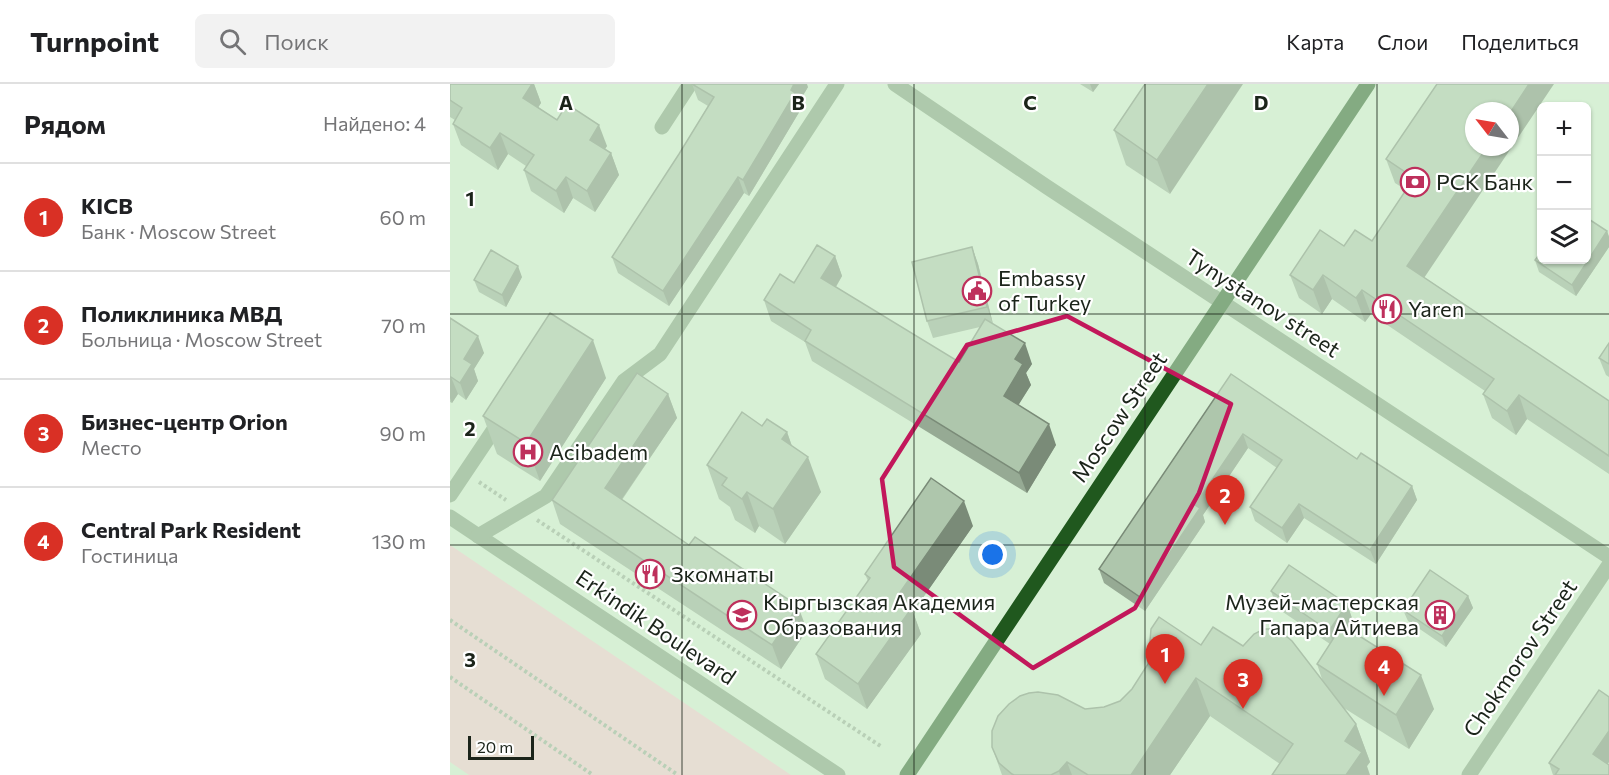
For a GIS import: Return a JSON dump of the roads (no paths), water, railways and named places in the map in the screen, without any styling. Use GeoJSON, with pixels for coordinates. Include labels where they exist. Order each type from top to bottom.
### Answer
{"type":"FeatureCollection","features":[{"type":"Feature","properties":{"kind":"main road","name":"Moscow Street"},"geometry":{"type":"LineString","coordinates":[[907,775],[1368,84]]}},
{"type":"Feature","properties":{"kind":"street"},"geometry":{"type":"LineString","coordinates":[[662,127],[690,84]]}},
{"type":"Feature","properties":{"kind":"street"},"geometry":{"type":"LineString","coordinates":[[478,536],[546,496],[624,381],[660,354],[837,84]]}},
{"type":"Feature","properties":{"kind":"street","name":"Tynystanov street"},"geometry":{"type":"LineString","coordinates":[[895,84],[1047,187],[1609,557]]}},
{"type":"Feature","properties":{"kind":"street"},"geometry":{"type":"LineString","coordinates":[[450,495],[510,405]]}},
{"type":"Feature","properties":{"kind":"street","name":"Erkindik Boulevard"},"geometry":{"type":"LineString","coordinates":[[450,518],[837,775]]}},
{"type":"Feature","properties":{"kind":"street","name":"Chokmorov Street"},"geometry":{"type":"LineString","coordinates":[[1469,775],[1609,566]]}},
{"type":"Feature","properties":{"kind":"place","name":"РСК Банк"},"geometry":{"type":"Point","coordinates":[1415,182]}},
{"type":"Feature","properties":{"kind":"place","name":"Embassy of Turkey"},"geometry":{"type":"Point","coordinates":[977,291]}},
{"type":"Feature","properties":{"kind":"place","name":"Yaren"},"geometry":{"type":"Point","coordinates":[1387,309]}},
{"type":"Feature","properties":{"kind":"place","name":"Acibadem"},"geometry":{"type":"Point","coordinates":[528,452]}},
{"type":"Feature","properties":{"kind":"place","name":"Поликлиника МВД"},"geometry":{"type":"Point","coordinates":[1225,525]}},
{"type":"Feature","properties":{"kind":"place","name":"Зкомнаты"},"geometry":{"type":"Point","coordinates":[650,574]}},
{"type":"Feature","properties":{"kind":"place","name":"Кыргызская Академия Образования"},"geometry":{"type":"Point","coordinates":[742,615]}},
{"type":"Feature","properties":{"kind":"place","name":"Музей-мастерская Гапара Айтиева"},"geometry":{"type":"Point","coordinates":[1440,615]}},
{"type":"Feature","properties":{"kind":"place","name":"KICB"},"geometry":{"type":"Point","coordinates":[1165,684]}},
{"type":"Feature","properties":{"kind":"place","name":"Central Park Resident"},"geometry":{"type":"Point","coordinates":[1384,696]}},
{"type":"Feature","properties":{"kind":"place","name":"Бизнес-центр Orion"},"geometry":{"type":"Point","coordinates":[1243,709]}}]}
